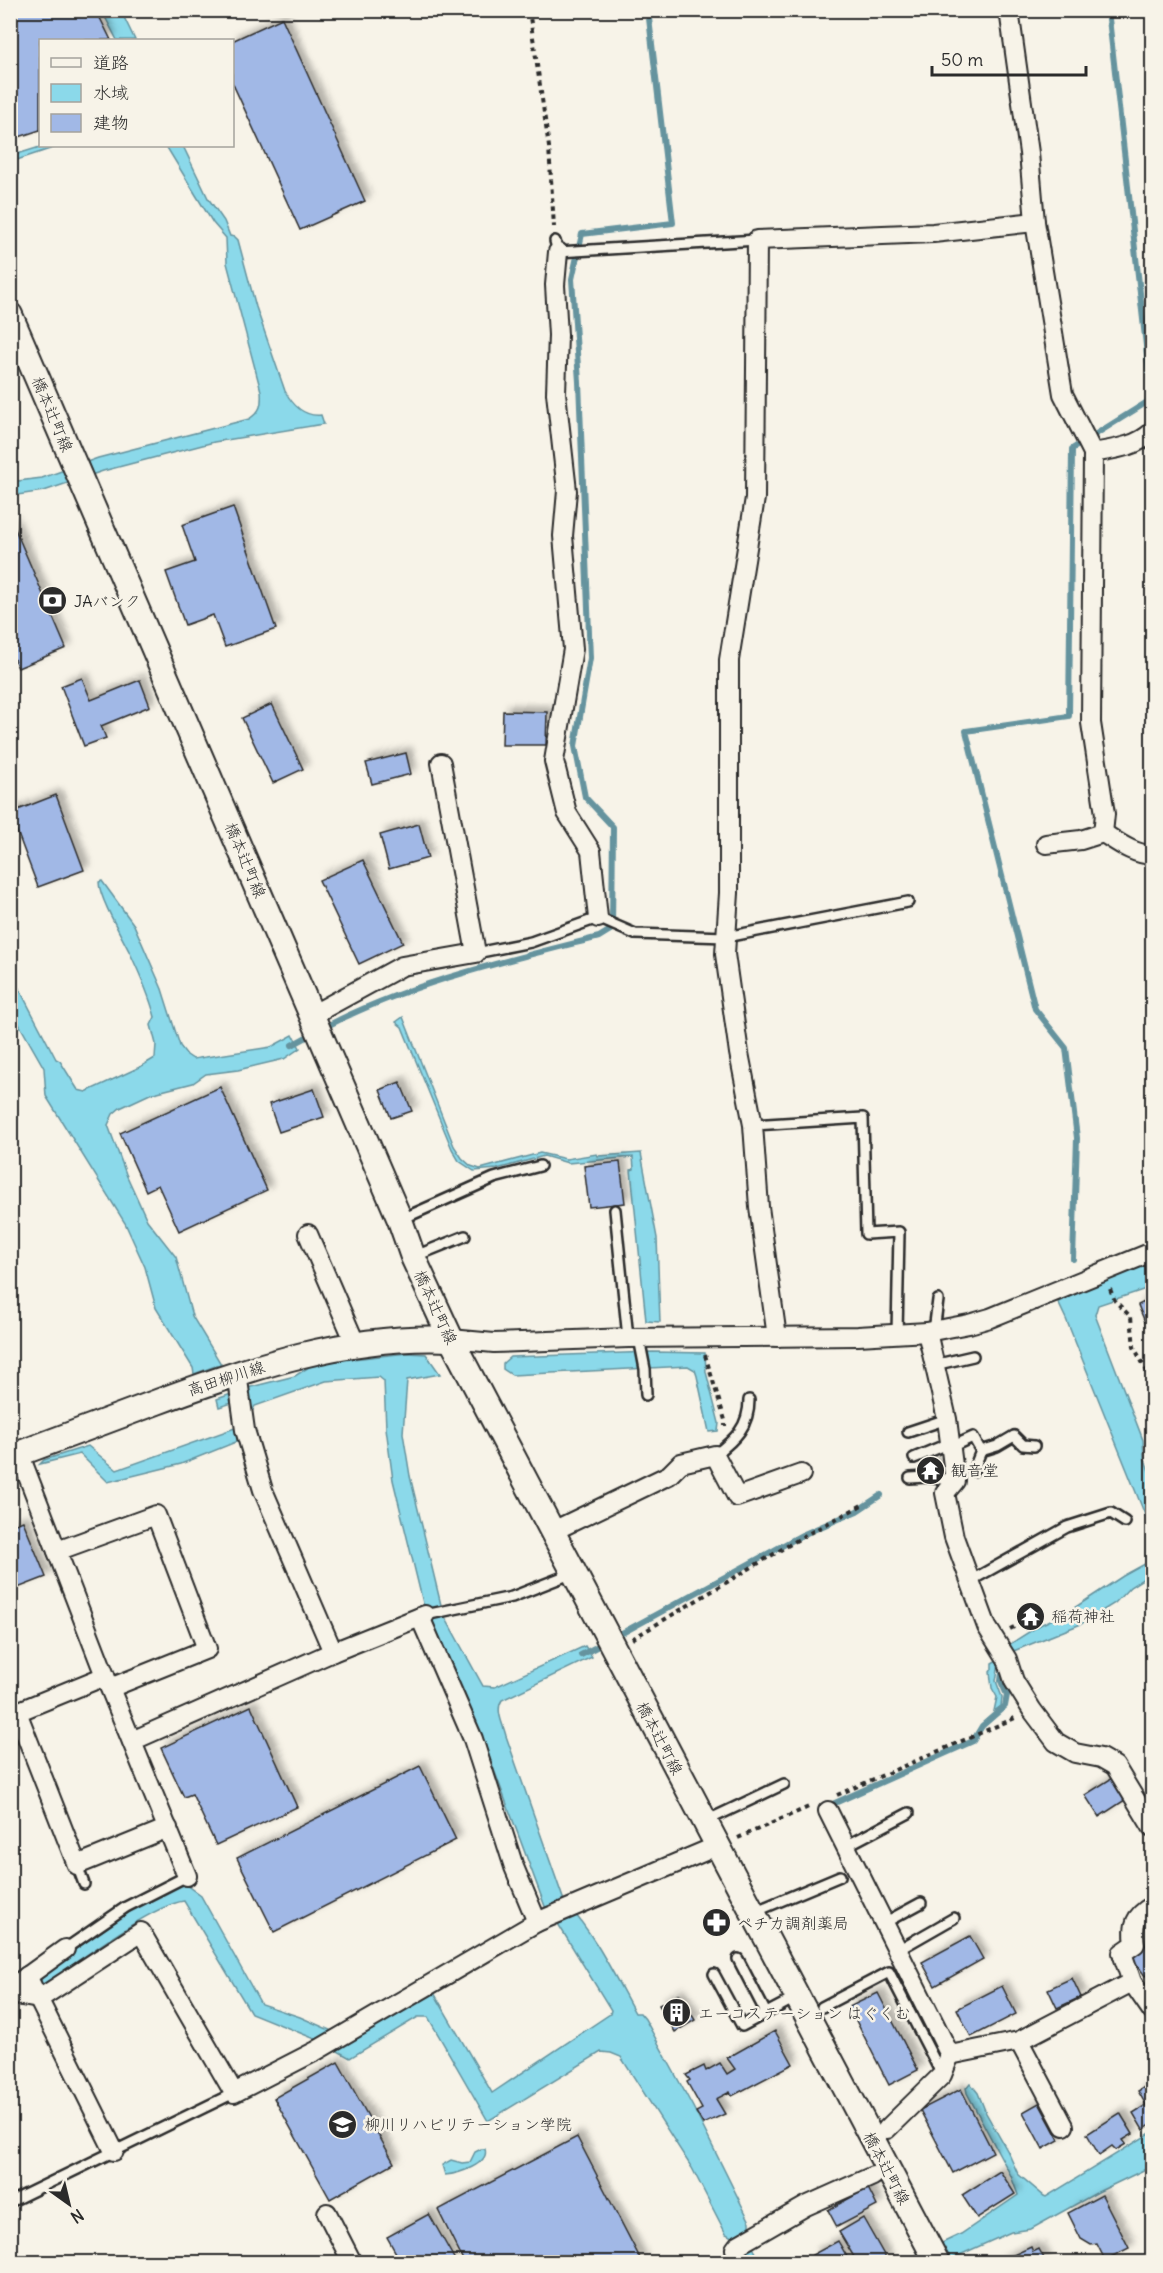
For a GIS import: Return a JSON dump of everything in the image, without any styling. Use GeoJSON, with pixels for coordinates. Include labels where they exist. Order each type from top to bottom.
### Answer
{"type":"FeatureCollection","features":[{"type":"Feature","properties":{"kind":"main road","name":"橋本辻町線"},"geometry":{"type":"LineString","coordinates":[[10,315],[450,1340],[704,1822],[725,1843],[752,1913],[933,2255]]}},
{"type":"Feature","properties":{"kind":"main road","name":"高田柳川線"},"geometry":{"type":"LineString","coordinates":[[15,1455],[238,1381],[322,1349],[416,1338],[450,1340]]}},
{"type":"Feature","properties":{"kind":"street"},"geometry":{"type":"LineString","coordinates":[[1009,10],[1029,153],[1035,222],[1063,394],[1093,453],[1092,723],[1105,814],[1103,833]]}},
{"type":"Feature","properties":{"kind":"street"},"geometry":{"type":"LineString","coordinates":[[777,1337],[759,1207],[753,1125],[739,1053],[725,954],[729,894],[729,660],[755,498],[757,240],[933,233],[1035,222]]}},
{"type":"Feature","properties":{"kind":"street"},"geometry":{"type":"LineString","coordinates":[[557,246],[556,393],[567,491],[563,536],[573,649],[554,760],[567,813],[591,850],[598,918]]}},
{"type":"Feature","properties":{"kind":"street"},"geometry":{"type":"LineString","coordinates":[[1093,453],[1130,445],[1144,440],[1152,432]]}},
{"type":"Feature","properties":{"kind":"street"},"geometry":{"type":"LineString","coordinates":[[312,1015],[402,966],[476,953],[441,763]]}},
{"type":"Feature","properties":{"kind":"street"},"geometry":{"type":"LineString","coordinates":[[1046,844],[1082,840],[1103,833],[1143,855],[1152,855]]}},
{"type":"Feature","properties":{"kind":"street"},"geometry":{"type":"LineString","coordinates":[[308,1234],[356,1345]]}},
{"type":"Feature","properties":{"kind":"street"},"geometry":{"type":"LineString","coordinates":[[450,1340],[494,1343],[636,1341],[704,1337],[897,1334],[931,1331],[990,1318],[1152,1252]]}},
{"type":"Feature","properties":{"kind":"street"},"geometry":{"type":"LineString","coordinates":[[931,1331],[934,1365],[947,1419],[950,1445],[945,1488],[954,1537],[987,1627],[1003,1654],[1014,1681],[1056,1742],[1093,1762],[1114,1766],[1151,1825]]}},
{"type":"Feature","properties":{"kind":"street"},"geometry":{"type":"LineString","coordinates":[[238,1381],[245,1430],[263,1490],[333,1652]]}},
{"type":"Feature","properties":{"kind":"street"},"geometry":{"type":"LineString","coordinates":[[551,1532],[669,1475],[681,1463],[720,1451],[737,1497],[801,1474]]}},
{"type":"Feature","properties":{"kind":"street"},"geometry":{"type":"LineString","coordinates":[[15,1455],[57,1551],[107,1682],[187,1876]]}},
{"type":"Feature","properties":{"kind":"street"},"geometry":{"type":"LineString","coordinates":[[57,1551],[156,1515],[207,1649],[17,1712],[77,1865],[168,1828]]}},
{"type":"Feature","properties":{"kind":"street"},"geometry":{"type":"LineString","coordinates":[[132,1741],[333,1652],[423,1616],[473,1739],[514,1867],[543,1920]]}},
{"type":"Feature","properties":{"kind":"street"},"geometry":{"type":"LineString","coordinates":[[827,1804],[950,2055],[942,2075],[886,2129]]}},
{"type":"Feature","properties":{"kind":"street"},"geometry":{"type":"LineString","coordinates":[[10,1992],[39,2000],[141,1932],[234,2093],[316,2051],[543,1920],[725,1843]]}},
{"type":"Feature","properties":{"kind":"street"},"geometry":{"type":"LineString","coordinates":[[1152,1906],[1143,1911],[1135,1920],[1133,1930],[1135,1944],[1122,1953],[1132,1982],[1152,2011]]}},
{"type":"Feature","properties":{"kind":"street"},"geometry":{"type":"LineString","coordinates":[[10,1992],[27,1976],[65,1949]]}},
{"type":"Feature","properties":{"kind":"street"},"geometry":{"type":"LineString","coordinates":[[27,1976],[114,2151]]}},
{"type":"Feature","properties":{"kind":"street"},"geometry":{"type":"LineString","coordinates":[[950,2055],[1019,2041],[1132,1982]]}},
{"type":"Feature","properties":{"kind":"street"},"geometry":{"type":"LineString","coordinates":[[1019,2041],[1064,2126]]}},
{"type":"Feature","properties":{"kind":"street"},"geometry":{"type":"LineString","coordinates":[[744,2248],[806,2206],[873,2176]]}},
{"type":"Feature","properties":{"kind":"street"},"geometry":{"type":"LineString","coordinates":[[327,2213],[352,2262]]}},
{"type":"Feature","properties":{"kind":"lane"},"geometry":{"type":"LineString","coordinates":[[557,246],[757,240]]}},
{"type":"Feature","properties":{"kind":"lane"},"geometry":{"type":"LineString","coordinates":[[476,953],[531,942],[598,918],[635,934],[726,937],[908,902]]}},
{"type":"Feature","properties":{"kind":"lane"},"geometry":{"type":"LineString","coordinates":[[753,1125],[863,1118],[866,1234],[899,1232],[897,1334]]}},
{"type":"Feature","properties":{"kind":"lane"},"geometry":{"type":"LineString","coordinates":[[400,1220],[494,1178],[540,1166]]}},
{"type":"Feature","properties":{"kind":"lane"},"geometry":{"type":"LineString","coordinates":[[615,1210],[636,1341],[645,1370],[646,1395]]}},
{"type":"Feature","properties":{"kind":"lane"},"geometry":{"type":"LineString","coordinates":[[413,1257],[465,1236]]}},
{"type":"Feature","properties":{"kind":"lane"},"geometry":{"type":"LineString","coordinates":[[931,1331],[938,1300]]}},
{"type":"Feature","properties":{"kind":"lane"},"geometry":{"type":"LineString","coordinates":[[934,1365],[973,1356]]}},
{"type":"Feature","properties":{"kind":"lane"},"geometry":{"type":"LineString","coordinates":[[720,1451],[742,1430],[749,1414],[749,1400]]}},
{"type":"Feature","properties":{"kind":"lane"},"geometry":{"type":"LineString","coordinates":[[908,1432],[947,1419]]}},
{"type":"Feature","properties":{"kind":"lane"},"geometry":{"type":"LineString","coordinates":[[981,1451],[997,1446],[1014,1436],[1023,1445],[1034,1446]]}},
{"type":"Feature","properties":{"kind":"lane"},"geometry":{"type":"LineString","coordinates":[[914,1458],[973,1437],[981,1451]]}},
{"type":"Feature","properties":{"kind":"lane"},"geometry":{"type":"LineString","coordinates":[[973,1471],[981,1451]]}},
{"type":"Feature","properties":{"kind":"lane"},"geometry":{"type":"LineString","coordinates":[[910,1478],[927,1477],[945,1488]]}},
{"type":"Feature","properties":{"kind":"lane"},"geometry":{"type":"LineString","coordinates":[[970,1581],[1067,1527],[1111,1513],[1125,1522]]}},
{"type":"Feature","properties":{"kind":"lane"},"geometry":{"type":"LineString","coordinates":[[423,1616],[512,1597],[573,1574]]}},
{"type":"Feature","properties":{"kind":"lane"},"geometry":{"type":"LineString","coordinates":[[704,1822],[784,1784]]}},
{"type":"Feature","properties":{"kind":"lane"},"geometry":{"type":"LineString","coordinates":[[846,1846],[909,1813]]}},
{"type":"Feature","properties":{"kind":"lane"},"geometry":{"type":"LineString","coordinates":[[77,1865],[84,1884]]}},
{"type":"Feature","properties":{"kind":"lane"},"geometry":{"type":"LineString","coordinates":[[65,1949],[126,1907],[187,1876]]}},
{"type":"Feature","properties":{"kind":"lane"},"geometry":{"type":"LineString","coordinates":[[752,1913],[840,1876]]}},
{"type":"Feature","properties":{"kind":"lane"},"geometry":{"type":"LineString","coordinates":[[884,1923],[921,1903]]}},
{"type":"Feature","properties":{"kind":"lane"},"geometry":{"type":"LineString","coordinates":[[898,1950],[954,1918]]}},
{"type":"Feature","properties":{"kind":"lane"},"geometry":{"type":"LineString","coordinates":[[738,1959],[766,2013]]}},
{"type":"Feature","properties":{"kind":"lane"},"geometry":{"type":"LineString","coordinates":[[822,2007],[889,1972],[942,2075]]}},
{"type":"Feature","properties":{"kind":"lane"},"geometry":{"type":"LineString","coordinates":[[714,1974],[742,2026],[797,1997]]}},
{"type":"Feature","properties":{"kind":"lane"},"geometry":{"type":"LineString","coordinates":[[10,2202],[234,2093]]}},
{"type":"Feature","properties":{"kind":"path"},"geometry":{"type":"LineString","coordinates":[[529,10],[549,147],[557,246]]}},
{"type":"Feature","properties":{"kind":"path"},"geometry":{"type":"LineString","coordinates":[[1115,1301],[1131,1317],[1134,1347],[1149,1375],[1152,1387]]}},
{"type":"Feature","properties":{"kind":"path"},"geometry":{"type":"LineString","coordinates":[[704,1337],[703,1347],[725,1420],[720,1451]]}},
{"type":"Feature","properties":{"kind":"path"},"geometry":{"type":"LineString","coordinates":[[608,1641],[862,1505]]}},
{"type":"Feature","properties":{"kind":"path"},"geometry":{"type":"LineString","coordinates":[[725,1843],[827,1804],[1032,1710]]}},
{"type":"Feature","properties":{"kind":"water"},"geometry":{"type":"Polygon","coordinates":[[[102,11],[121,11],[135,39],[116,39],[102,11]]]}},
{"type":"Feature","properties":{"kind":"water"},"geometry":{"type":"Polygon","coordinates":[[[40,147],[56,147],[11,162],[11,156],[40,147]]]}},
{"type":"Feature","properties":{"kind":"water"},"geometry":{"type":"Polygon","coordinates":[[[167,147],[183,147],[208,198],[224,221],[230,236],[238,240],[256,307],[285,391],[299,409],[309,414],[321,415],[324,424],[214,442],[103,471],[44,491],[11,496],[10,482],[42,478],[98,458],[249,419],[256,413],[260,407],[261,391],[227,263],[226,238],[213,223],[167,147]]]}},
{"type":"Feature","properties":{"kind":"water"},"geometry":{"type":"Polygon","coordinates":[[[102,881],[134,925],[162,989],[180,1046],[187,1055],[193,1059],[271,1047],[293,1035],[300,1048],[284,1059],[238,1070],[206,1074],[193,1083],[150,1094],[120,1108],[113,1114],[108,1125],[126,1174],[147,1220],[176,1257],[192,1316],[221,1364],[194,1374],[193,1368],[156,1308],[145,1267],[125,1223],[46,1096],[44,1068],[11,1010],[11,973],[56,1059],[60,1061],[78,1090],[86,1092],[155,1058],[156,1044],[151,1025],[155,1017],[153,1008],[103,897],[99,882],[102,881]]]}},
{"type":"Feature","properties":{"kind":"water"},"geometry":{"type":"Polygon","coordinates":[[[403,1017],[454,1146],[471,1166],[480,1169],[540,1153],[566,1159],[597,1154],[598,1156],[641,1153],[657,1238],[660,1322],[646,1321],[631,1170],[634,1169],[633,1157],[568,1163],[544,1156],[497,1169],[474,1171],[459,1161],[452,1149],[402,1027],[396,1022],[403,1017]]]}},
{"type":"Feature","properties":{"kind":"water"},"geometry":{"type":"Polygon","coordinates":[[[1148,1265],[1152,1266],[1152,1287],[1098,1305],[1095,1315],[1143,1440],[1144,1457],[1152,1479],[1152,1532],[1058,1302],[1120,1273],[1148,1265]]]}},
{"type":"Feature","properties":{"kind":"water"},"geometry":{"type":"Polygon","coordinates":[[[653,1352],[705,1353],[706,1372],[719,1423],[718,1431],[709,1432],[697,1376],[695,1370],[688,1366],[512,1375],[503,1369],[503,1363],[510,1357],[653,1352]]]}},
{"type":"Feature","properties":{"kind":"water"},"geometry":{"type":"Polygon","coordinates":[[[408,1353],[426,1354],[440,1374],[407,1380],[403,1433],[410,1476],[441,1605],[445,1617],[483,1686],[495,1687],[585,1646],[592,1657],[502,1700],[499,1708],[500,1717],[564,1901],[594,1940],[635,2013],[640,2013],[645,2019],[693,2107],[750,2222],[750,2242],[761,2262],[746,2262],[738,2240],[726,2234],[692,2168],[621,2057],[611,2053],[601,2052],[488,2121],[428,2017],[418,2017],[350,2058],[320,2041],[251,2013],[184,1901],[170,1905],[132,1924],[41,1987],[41,1973],[140,1905],[179,1885],[186,1885],[201,1896],[261,2004],[300,2017],[350,2039],[433,1991],[492,2093],[610,2014],[611,2010],[557,1922],[546,1909],[487,1751],[423,1603],[393,1480],[386,1428],[384,1381],[379,1377],[326,1381],[255,1406],[236,1442],[181,1464],[108,1482],[80,1454],[40,1464],[44,1460],[88,1446],[117,1470],[235,1428],[232,1403],[219,1407],[217,1399],[251,1387],[295,1376],[315,1363],[408,1353]]]}},
{"type":"Feature","properties":{"kind":"water"},"geometry":{"type":"Polygon","coordinates":[[[1152,1560],[1152,1573],[1130,1587],[1115,1603],[1081,1624],[1011,1652],[1007,1646],[1040,1625],[1068,1612],[1152,1560]]]}},
{"type":"Feature","properties":{"kind":"water"},"geometry":{"type":"Polygon","coordinates":[[[997,1660],[999,1663],[996,1681],[1002,1697],[1001,1706],[994,1711],[997,1697],[992,1688],[990,1672],[992,1663],[997,1660]]]}},
{"type":"Feature","properties":{"kind":"water"},"geometry":{"type":"Polygon","coordinates":[[[970,2083],[978,2093],[1018,2174],[1046,2197],[1152,2132],[1152,2166],[1098,2192],[1031,2229],[1011,2232],[944,2262],[902,2262],[961,2234],[1018,2195],[1011,2176],[967,2093],[966,2088],[970,2083]]]}},
{"type":"Feature","properties":{"kind":"water"},"geometry":{"type":"Polygon","coordinates":[[[485,2149],[485,2154],[478,2164],[457,2173],[445,2175],[442,2165],[451,2160],[462,2163],[470,2162],[475,2152],[485,2149]]]}},
{"type":"Feature","properties":{"kind":"building"},"geometry":{"type":"Polygon","coordinates":[[[10,10],[96,10],[110,39],[39,39],[39,130],[10,140],[10,10]]]}},
{"type":"Feature","properties":{"kind":"building"},"geometry":{"type":"Polygon","coordinates":[[[282,18],[365,201],[300,230],[234,86],[234,40],[282,18]]]}},
{"type":"Feature","properties":{"kind":"building"},"geometry":{"type":"Polygon","coordinates":[[[233,507],[276,629],[225,647],[213,615],[185,625],[166,572],[195,562],[182,525],[233,507]]]}},
{"type":"Feature","properties":{"kind":"building"},"geometry":{"type":"Polygon","coordinates":[[[12,522],[66,648],[18,668],[10,650],[10,523],[12,522]]]}},
{"type":"Feature","properties":{"kind":"building"},"geometry":{"type":"Polygon","coordinates":[[[82,678],[91,700],[140,680],[150,706],[101,726],[106,738],[84,746],[61,686],[82,678]]]}},
{"type":"Feature","properties":{"kind":"building"},"geometry":{"type":"Polygon","coordinates":[[[272,704],[303,769],[273,783],[242,718],[272,704]]]}},
{"type":"Feature","properties":{"kind":"building"},"geometry":{"type":"Polygon","coordinates":[[[503,711],[547,712],[546,745],[502,745],[503,711]]]}},
{"type":"Feature","properties":{"kind":"building"},"geometry":{"type":"Polygon","coordinates":[[[406,753],[411,774],[372,784],[366,763],[406,753]]]}},
{"type":"Feature","properties":{"kind":"building"},"geometry":{"type":"Polygon","coordinates":[[[56,795],[84,870],[38,887],[10,813],[56,795]]]}},
{"type":"Feature","properties":{"kind":"building"},"geometry":{"type":"Polygon","coordinates":[[[419,824],[428,858],[389,869],[380,835],[419,824]]]}},
{"type":"Feature","properties":{"kind":"building"},"geometry":{"type":"Polygon","coordinates":[[[363,860],[403,943],[359,964],[319,880],[363,860]]]}},
{"type":"Feature","properties":{"kind":"building"},"geometry":{"type":"Polygon","coordinates":[[[400,1082],[412,1111],[391,1118],[380,1090],[400,1082]]]}},
{"type":"Feature","properties":{"kind":"building"},"geometry":{"type":"Polygon","coordinates":[[[220,1087],[267,1190],[179,1231],[158,1185],[146,1191],[120,1133],[220,1087]]]}},
{"type":"Feature","properties":{"kind":"building"},"geometry":{"type":"Polygon","coordinates":[[[314,1089],[324,1117],[279,1132],[269,1104],[314,1089]]]}},
{"type":"Feature","properties":{"kind":"building"},"geometry":{"type":"Polygon","coordinates":[[[620,1162],[625,1203],[589,1207],[584,1166],[620,1162]]]}},
{"type":"Feature","properties":{"kind":"building"},"geometry":{"type":"Polygon","coordinates":[[[1152,1298],[1152,1339],[1138,1305],[1152,1298]]]}},
{"type":"Feature","properties":{"kind":"building"},"geometry":{"type":"Polygon","coordinates":[[[925,1462],[940,1463],[938,1478],[923,1476],[925,1462]]]}},
{"type":"Feature","properties":{"kind":"building"},"geometry":{"type":"Polygon","coordinates":[[[23,1521],[46,1577],[10,1591],[10,1526],[23,1521]]]}},
{"type":"Feature","properties":{"kind":"building"},"geometry":{"type":"Polygon","coordinates":[[[251,1706],[297,1807],[216,1845],[192,1794],[184,1797],[161,1748],[251,1706]]]}},
{"type":"Feature","properties":{"kind":"building"},"geometry":{"type":"Polygon","coordinates":[[[420,1766],[456,1840],[274,1932],[237,1858],[420,1766]]]}},
{"type":"Feature","properties":{"kind":"building"},"geometry":{"type":"Polygon","coordinates":[[[1112,1778],[1125,1800],[1099,1817],[1085,1795],[1112,1778]]]}},
{"type":"Feature","properties":{"kind":"building"},"geometry":{"type":"Polygon","coordinates":[[[970,1936],[983,1959],[935,1986],[922,1962],[970,1936]]]}},
{"type":"Feature","properties":{"kind":"building"},"geometry":{"type":"Polygon","coordinates":[[[1152,1941],[1152,1971],[1145,1976],[1131,1956],[1152,1941]]]}},
{"type":"Feature","properties":{"kind":"building"},"geometry":{"type":"Polygon","coordinates":[[[1072,1978],[1081,1997],[1057,2008],[1048,1989],[1072,1978]]]}},
{"type":"Feature","properties":{"kind":"building"},"geometry":{"type":"Polygon","coordinates":[[[1002,1986],[1016,2014],[971,2037],[957,2009],[1002,1986]]]}},
{"type":"Feature","properties":{"kind":"building"},"geometry":{"type":"Polygon","coordinates":[[[878,1993],[918,2070],[889,2085],[849,2007],[878,1993]]]}},
{"type":"Feature","properties":{"kind":"building","name":"エーコステーション はぐくむ"},"geometry":{"type":"Polygon","coordinates":[[[679,1994],[695,2020],[675,2032],[659,2005],[679,1994]]]}},
{"type":"Feature","properties":{"kind":"building"},"geometry":{"type":"Polygon","coordinates":[[[775,2031],[793,2064],[732,2096],[730,2092],[716,2099],[725,2114],[703,2124],[696,2112],[702,2109],[687,2082],[690,2080],[686,2075],[704,2066],[706,2071],[720,2063],[727,2074],[735,2069],[727,2058],[775,2031]]]}},
{"type":"Feature","properties":{"kind":"building"},"geometry":{"type":"Polygon","coordinates":[[[338,2062],[394,2163],[330,2199],[274,2098],[338,2062]]]}},
{"type":"Feature","properties":{"kind":"building"},"geometry":{"type":"Polygon","coordinates":[[[1152,2082],[1152,2124],[1143,2130],[1133,2113],[1146,2105],[1138,2091],[1152,2082]]]}},
{"type":"Feature","properties":{"kind":"building"},"geometry":{"type":"Polygon","coordinates":[[[961,2089],[993,2152],[953,2173],[920,2110],[961,2089]]]}},
{"type":"Feature","properties":{"kind":"building"},"geometry":{"type":"Polygon","coordinates":[[[1039,2103],[1059,2140],[1043,2149],[1023,2112],[1039,2103]]]}},
{"type":"Feature","properties":{"kind":"building"},"geometry":{"type":"Polygon","coordinates":[[[1120,2113],[1133,2134],[1123,2140],[1126,2144],[1116,2150],[1112,2146],[1099,2155],[1087,2134],[1120,2113]]]}},
{"type":"Feature","properties":{"kind":"building"},"geometry":{"type":"Polygon","coordinates":[[[577,2137],[642,2262],[464,2262],[438,2210],[577,2137]]]}},
{"type":"Feature","properties":{"kind":"building"},"geometry":{"type":"Polygon","coordinates":[[[1000,2171],[1015,2194],[977,2218],[962,2195],[1000,2171]]]}},
{"type":"Feature","properties":{"kind":"building"},"geometry":{"type":"Polygon","coordinates":[[[868,2188],[877,2206],[837,2227],[828,2210],[868,2188]]]}},
{"type":"Feature","properties":{"kind":"building"},"geometry":{"type":"Polygon","coordinates":[[[1102,2195],[1129,2248],[1105,2260],[1097,2244],[1091,2245],[1081,2239],[1068,2213],[1102,2195]]]}},
{"type":"Feature","properties":{"kind":"building"},"geometry":{"type":"Polygon","coordinates":[[[429,2214],[455,2260],[450,2262],[401,2262],[387,2237],[429,2214]]]}},
{"type":"Feature","properties":{"kind":"building"},"geometry":{"type":"Polygon","coordinates":[[[863,2218],[888,2262],[857,2262],[839,2232],[863,2218]]]}},
{"type":"Feature","properties":{"kind":"building"},"geometry":{"type":"Polygon","coordinates":[[[838,2241],[850,2262],[816,2262],[812,2255],[838,2241]]]}},
{"type":"Feature","properties":{"kind":"building"},"geometry":{"type":"Polygon","coordinates":[[[1031,2247],[1033,2252],[1039,2249],[1046,2262],[998,2262],[1031,2247]]]}},
{"type":"Feature","properties":{"kind":"waterway"},"geometry":{"type":"LineString","coordinates":[[323,1028],[389,998],[423,986],[493,964],[599,937],[612,929],[613,827],[585,797],[575,746],[590,658],[579,382],[572,279],[582,234],[673,223],[648,10]]}},
{"type":"Feature","properties":{"kind":"waterway"},"geometry":{"type":"LineString","coordinates":[[1073,1259],[1077,1138],[1066,1048],[1035,1009],[966,731],[1069,716],[1072,449],[1152,399],[1108,10]]}},
{"type":"Feature","properties":{"kind":"waterway"},"geometry":{"type":"LineString","coordinates":[[292,1045],[314,1033]]}},
{"type":"Feature","properties":{"kind":"waterway"},"geometry":{"type":"LineString","coordinates":[[613,1638],[802,1535],[857,1511],[881,1495]]}},
{"type":"Feature","properties":{"kind":"waterway"},"geometry":{"type":"LineString","coordinates":[[581,1655],[604,1643]]}},
{"type":"Feature","properties":{"kind":"waterway"},"geometry":{"type":"LineString","coordinates":[[826,1807],[973,1741],[982,1726],[1005,1706],[1007,1695],[1001,1681],[1003,1666]]}},
{"type":"Feature","properties":{"kind":"place","name":"JAバンク"},"geometry":{"type":"Point","coordinates":[53,601]}},
{"type":"Feature","properties":{"kind":"place","name":"観音堂"},"geometry":{"type":"Point","coordinates":[930,1470]}},
{"type":"Feature","properties":{"kind":"place","name":"稲荷神社"},"geometry":{"type":"Point","coordinates":[1030,1616]}},
{"type":"Feature","properties":{"kind":"place","name":"ペチカ調剤薬局"},"geometry":{"type":"Point","coordinates":[716,1923]}},
{"type":"Feature","properties":{"kind":"place","name":"エーコステーション はぐくむ"},"geometry":{"type":"Point","coordinates":[677,2013]}},
{"type":"Feature","properties":{"kind":"place","name":"柳川リハビリテーション学院"},"geometry":{"type":"Point","coordinates":[343,2124]}}]}
